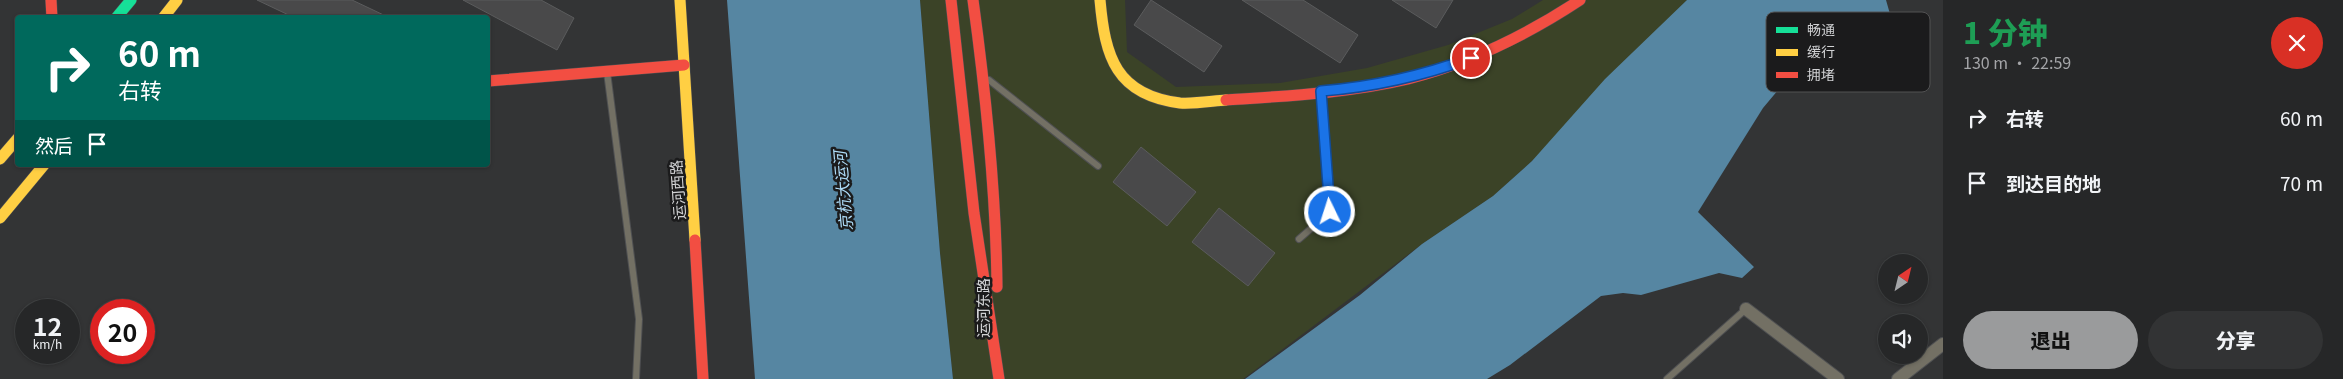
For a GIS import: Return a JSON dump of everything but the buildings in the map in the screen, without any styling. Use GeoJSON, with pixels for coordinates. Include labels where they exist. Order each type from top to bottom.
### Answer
{"type":"FeatureCollection","features":[{"type":"Feature","properties":{"kind":"main road"},"geometry":{"type":"LineString","coordinates":[[51,0],[52,15]]}},
{"type":"Feature","properties":{"kind":"main road"},"geometry":{"type":"LineString","coordinates":[[119,15],[132,0]]}},
{"type":"Feature","properties":{"kind":"main road"},"geometry":{"type":"LineString","coordinates":[[165,15],[177,0]]}},
{"type":"Feature","properties":{"kind":"main road"},"geometry":{"type":"LineString","coordinates":[[176,15],[184,0]]}},
{"type":"Feature","properties":{"kind":"main road","name":"运河西路"},"geometry":{"type":"LineString","coordinates":[[680,0],[703,379]]}},
{"type":"Feature","properties":{"kind":"main road","name":"运河东路"},"geometry":{"type":"LineString","coordinates":[[951,0],[974,213],[996,352]]}},
{"type":"Feature","properties":{"kind":"main road","name":"运河东路"},"geometry":{"type":"LineString","coordinates":[[973,0],[983,75],[997,220],[996,352]]}},
{"type":"Feature","properties":{"kind":"main road"},"geometry":{"type":"LineString","coordinates":[[1100,0],[1103,37],[1109,58],[1122,78],[1138,91],[1157,100],[1182,103],[1321,91],[1387,82],[1436,71],[1489,51],[1536,27],[1580,0]]}},
{"type":"Feature","properties":{"kind":"main road"},"geometry":{"type":"LineString","coordinates":[[490,81],[684,65]]}},
{"type":"Feature","properties":{"kind":"main road"},"geometry":{"type":"LineString","coordinates":[[0,159],[15,142]]}},
{"type":"Feature","properties":{"kind":"main road"},"geometry":{"type":"LineString","coordinates":[[0,218],[42,167]]}},
{"type":"Feature","properties":{"kind":"main road"},"geometry":{"type":"LineString","coordinates":[[996,352],[999,379]]}},
{"type":"Feature","properties":{"kind":"street"},"geometry":{"type":"LineString","coordinates":[[1746,309],[1838,379]]}},
{"type":"Feature","properties":{"kind":"street"},"geometry":{"type":"LineString","coordinates":[[1898,379],[1943,344]]}},
{"type":"Feature","properties":{"kind":"lane"},"geometry":{"type":"LineString","coordinates":[[607,71],[639,319],[636,379]]}},
{"type":"Feature","properties":{"kind":"lane"},"geometry":{"type":"LineString","coordinates":[[983,75],[1098,166]]}},
{"type":"Feature","properties":{"kind":"lane"},"geometry":{"type":"LineString","coordinates":[[1299,240],[1330,212],[1321,91]]}},
{"type":"Feature","properties":{"kind":"lane"},"geometry":{"type":"LineString","coordinates":[[1666,379],[1746,309]]}},
{"type":"Feature","properties":{"kind":"green space"},"geometry":{"type":"Polygon","coordinates":[[[920,0],[1125,0],[1127,52],[1176,87],[1280,83],[1367,68],[1448,45],[1512,19],[1543,0],[1687,0],[1532,161],[1493,196],[1422,244],[1243,379],[953,379],[940,253],[920,0]]]}},
{"type":"Feature","properties":{"kind":"water","name":"京杭大运河"},"geometry":{"type":"Polygon","coordinates":[[[727,0],[920,0],[940,253],[953,379],[755,379],[727,0]]]}},
{"type":"Feature","properties":{"kind":"water"},"geometry":{"type":"Polygon","coordinates":[[[1687,0],[1886,0],[1889,12],[1766,12],[1766,92],[1776,92],[1763,108],[1698,212],[1754,267],[1742,278],[1719,273],[1641,295],[1623,293],[1601,296],[1510,365],[1487,379],[1245,379],[1360,295],[1422,244],[1493,196],[1532,161],[1605,79],[1687,0]]]}},
{"type":"Feature","properties":{"kind":"traffic: fast"},"geometry":{"type":"LineString","coordinates":[[118,15],[131,0]]}},
{"type":"Feature","properties":{"kind":"traffic: slow"},"geometry":{"type":"LineString","coordinates":[[165,15],[177,0]]}},
{"type":"Feature","properties":{"kind":"traffic: slow"},"geometry":{"type":"LineString","coordinates":[[680,0],[695,240]]}},
{"type":"Feature","properties":{"kind":"traffic: slow"},"geometry":{"type":"LineString","coordinates":[[1100,0],[1102,20],[1111,56],[1118,70],[1128,82],[1141,92],[1158,99],[1180,103],[1226,100]]}},
{"type":"Feature","properties":{"kind":"traffic: slow"},"geometry":{"type":"LineString","coordinates":[[0,159],[15,142]]}},
{"type":"Feature","properties":{"kind":"traffic: slow"},"geometry":{"type":"LineString","coordinates":[[0,218],[42,167]]}},
{"type":"Feature","properties":{"kind":"traffic: jam"},"geometry":{"type":"LineString","coordinates":[[51,0],[52,15]]}},
{"type":"Feature","properties":{"kind":"traffic: jam"},"geometry":{"type":"LineString","coordinates":[[951,0],[974,213],[999,379]]}},
{"type":"Feature","properties":{"kind":"traffic: jam"},"geometry":{"type":"LineString","coordinates":[[973,0],[989,143],[995,215],[997,287]]}},
{"type":"Feature","properties":{"kind":"traffic: jam"},"geometry":{"type":"LineString","coordinates":[[1226,100],[1341,91],[1408,79],[1454,65],[1497,47],[1539,25],[1580,0]]}},
{"type":"Feature","properties":{"kind":"traffic: jam"},"geometry":{"type":"LineString","coordinates":[[490,81],[684,65]]}},
{"type":"Feature","properties":{"kind":"traffic: jam"},"geometry":{"type":"LineString","coordinates":[[695,240],[703,379]]}},
{"type":"Feature","properties":{"kind":"route"},"geometry":{"type":"LineString","coordinates":[[1330,212],[1321,91],[1348,89],[1387,82],[1436,71],[1471,58]]}}]}
